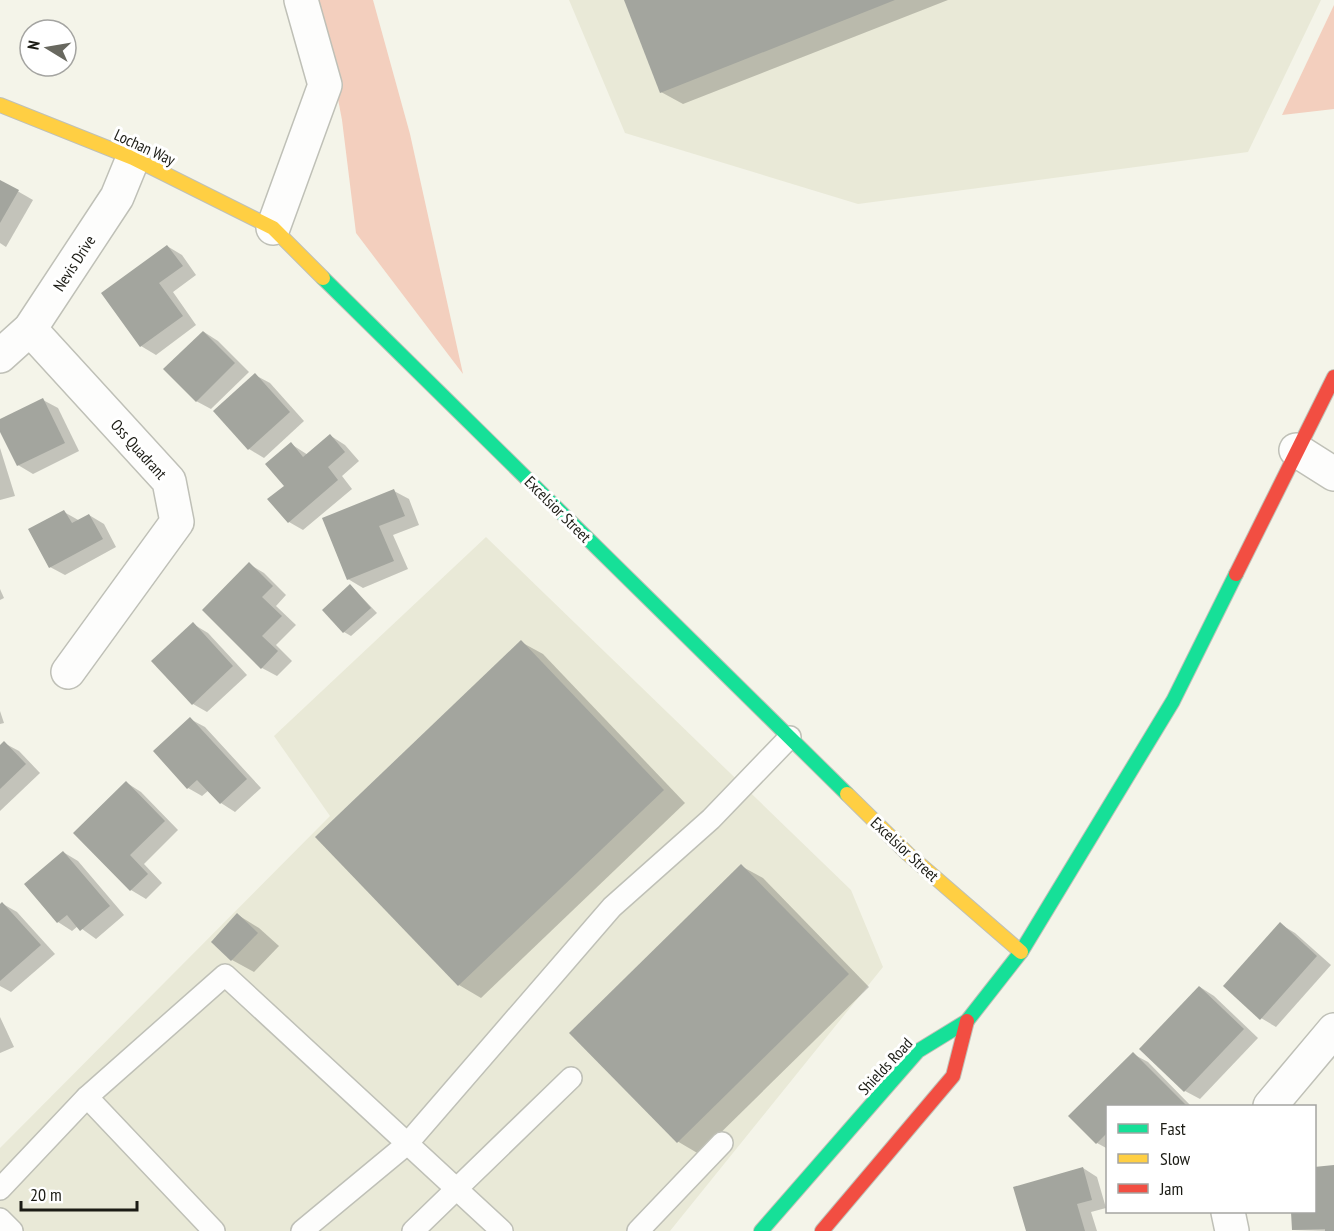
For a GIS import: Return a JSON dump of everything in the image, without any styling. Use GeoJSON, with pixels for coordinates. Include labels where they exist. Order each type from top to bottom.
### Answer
{"type":"FeatureCollection","features":[{"type":"Feature","properties":{"kind":"street"},"geometry":{"type":"LineString","coordinates":[[273,228],[325,86],[301,0]]}},
{"type":"Feature","properties":{"kind":"street","name":"Lochan Way"},"geometry":{"type":"LineString","coordinates":[[0,105],[133,159],[273,228]]}},
{"type":"Feature","properties":{"kind":"street","name":"Nevis Drive"},"geometry":{"type":"LineString","coordinates":[[0,356],[30,329],[117,197],[133,159]]}},
{"type":"Feature","properties":{"kind":"street","name":"Excelsior Street"},"geometry":{"type":"LineString","coordinates":[[273,228],[908,854],[1022,952]]}},
{"type":"Feature","properties":{"kind":"street","name":"Oss Quadrant"},"geometry":{"type":"LineString","coordinates":[[30,329],[169,481],[177,522],[68,672]]}},
{"type":"Feature","properties":{"kind":"street"},"geometry":{"type":"LineString","coordinates":[[822,1231],[953,1077],[967,1021],[1022,952],[1173,701],[1334,377]]}},
{"type":"Feature","properties":{"kind":"street"},"geometry":{"type":"LineString","coordinates":[[1296,450],[1334,474]]}},
{"type":"Feature","properties":{"kind":"street","name":"Shields Road"},"geometry":{"type":"LineString","coordinates":[[761,1231],[918,1051],[967,1021]]}},
{"type":"Feature","properties":{"kind":"street"},"geometry":{"type":"LineString","coordinates":[[1272,1105],[1334,1030]]}},
{"type":"Feature","properties":{"kind":"street"},"geometry":{"type":"LineString","coordinates":[[1228,1213],[1232,1231]]}},
{"type":"Feature","properties":{"kind":"lane"},"geometry":{"type":"LineString","coordinates":[[302,1231],[407,1144],[612,907],[711,819],[790,737]]}},
{"type":"Feature","properties":{"kind":"lane"},"geometry":{"type":"LineString","coordinates":[[0,1190],[87,1097],[225,975],[502,1231]]}},
{"type":"Feature","properties":{"kind":"lane"},"geometry":{"type":"LineString","coordinates":[[413,1231],[571,1078]]}},
{"type":"Feature","properties":{"kind":"lane"},"geometry":{"type":"LineString","coordinates":[[87,1097],[214,1231]]}},
{"type":"Feature","properties":{"kind":"lane"},"geometry":{"type":"LineString","coordinates":[[638,1231],[722,1143]]}},
{"type":"Feature","properties":{"kind":"lane"},"geometry":{"type":"LineString","coordinates":[[0,1219],[12,1231]]}},
{"type":"Feature","properties":{"kind":"shaded area"},"geometry":{"type":"Polygon","coordinates":[[[319,0],[373,0],[410,134],[463,374],[356,233],[342,120],[319,0]]]}},
{"type":"Feature","properties":{"kind":"shaded area"},"geometry":{"type":"Polygon","coordinates":[[[569,0],[1321,0],[1248,152],[858,204],[625,133],[569,0]]]}},
{"type":"Feature","properties":{"kind":"shaded area"},"geometry":{"type":"Polygon","coordinates":[[[1334,5],[1334,109],[1282,115],[1334,5]]]}},
{"type":"Feature","properties":{"kind":"shaded area"},"geometry":{"type":"Polygon","coordinates":[[[486,537],[851,890],[883,967],[670,1231],[0,1231],[0,1148],[330,816],[274,736],[486,537]]]}},
{"type":"Feature","properties":{"kind":"building"},"geometry":{"type":"Polygon","coordinates":[[[624,0],[895,0],[660,93],[624,0]]]}},
{"type":"Feature","properties":{"kind":"building"},"geometry":{"type":"Polygon","coordinates":[[[0,180],[19,190],[0,223],[0,180]]]}},
{"type":"Feature","properties":{"kind":"building"},"geometry":{"type":"Polygon","coordinates":[[[167,245],[183,266],[159,283],[183,316],[140,347],[101,293],[167,245]]]}},
{"type":"Feature","properties":{"kind":"building"},"geometry":{"type":"Polygon","coordinates":[[[203,331],[235,363],[196,402],[163,369],[203,331]]]}},
{"type":"Feature","properties":{"kind":"building"},"geometry":{"type":"Polygon","coordinates":[[[255,373],[290,412],[248,450],[213,411],[255,373]]]}},
{"type":"Feature","properties":{"kind":"building"},"geometry":{"type":"Polygon","coordinates":[[[43,398],[65,443],[17,466],[0,432],[0,419],[43,398]]]}},
{"type":"Feature","properties":{"kind":"building"},"geometry":{"type":"Polygon","coordinates":[[[330,434],[345,452],[328,467],[338,480],[288,523],[267,499],[284,486],[265,464],[291,442],[303,457],[330,434]]]}},
{"type":"Feature","properties":{"kind":"building"},"geometry":{"type":"Polygon","coordinates":[[[394,489],[405,516],[379,526],[394,561],[347,580],[322,518],[394,489]]]}},
{"type":"Feature","properties":{"kind":"building"},"geometry":{"type":"Polygon","coordinates":[[[64,510],[72,523],[89,514],[103,539],[49,568],[28,529],[64,510]]]}},
{"type":"Feature","properties":{"kind":"building"},"geometry":{"type":"Polygon","coordinates":[[[249,562],[273,586],[262,597],[282,616],[262,636],[278,651],[261,669],[202,610],[249,562]]]}},
{"type":"Feature","properties":{"kind":"building"},"geometry":{"type":"Polygon","coordinates":[[[350,584],[371,608],[343,633],[322,610],[350,584]]]}},
{"type":"Feature","properties":{"kind":"building"},"geometry":{"type":"Polygon","coordinates":[[[193,622],[233,666],[192,705],[151,661],[193,622]]]}},
{"type":"Feature","properties":{"kind":"building"},"geometry":{"type":"Polygon","coordinates":[[[521,640],[664,790],[458,986],[315,837],[521,640]]]}},
{"type":"Feature","properties":{"kind":"building"},"geometry":{"type":"Polygon","coordinates":[[[190,717],[247,779],[220,804],[197,780],[187,789],[153,751],[190,717]]]}},
{"type":"Feature","properties":{"kind":"building"},"geometry":{"type":"Polygon","coordinates":[[[4,741],[26,764],[0,789],[0,745],[4,741]]]}},
{"type":"Feature","properties":{"kind":"building"},"geometry":{"type":"Polygon","coordinates":[[[126,781],[165,821],[130,855],[148,874],[130,891],[73,833],[126,781]]]}},
{"type":"Feature","properties":{"kind":"building"},"geometry":{"type":"Polygon","coordinates":[[[63,851],[110,906],[80,931],[67,915],[57,923],[24,884],[63,851]]]}},
{"type":"Feature","properties":{"kind":"building"},"geometry":{"type":"Polygon","coordinates":[[[741,864],[849,974],[677,1143],[569,1033],[741,864]]]}},
{"type":"Feature","properties":{"kind":"building"},"geometry":{"type":"Polygon","coordinates":[[[2,902],[41,945],[0,981],[0,904],[2,902]]]}},
{"type":"Feature","properties":{"kind":"building"},"geometry":{"type":"Polygon","coordinates":[[[237,913],[258,933],[231,961],[211,942],[237,913]]]}},
{"type":"Feature","properties":{"kind":"building"},"geometry":{"type":"Polygon","coordinates":[[[1280,922],[1317,956],[1260,1020],[1223,986],[1280,922]]]}},
{"type":"Feature","properties":{"kind":"building"},"geometry":{"type":"Polygon","coordinates":[[[1199,986],[1244,1029],[1184,1092],[1139,1049],[1199,986]]]}},
{"type":"Feature","properties":{"kind":"building"},"geometry":{"type":"Polygon","coordinates":[[[1133,1052],[1186,1105],[1106,1105],[1106,1134],[1096,1144],[1068,1116],[1133,1052]]]}},
{"type":"Feature","properties":{"kind":"building"},"geometry":{"type":"Polygon","coordinates":[[[1334,1165],[1334,1231],[1292,1230],[1291,1213],[1316,1213],[1316,1167],[1334,1165]]]}},
{"type":"Feature","properties":{"kind":"building"},"geometry":{"type":"Polygon","coordinates":[[[1083,1167],[1092,1200],[1077,1204],[1085,1231],[1026,1231],[1013,1187],[1083,1167]]]}},
{"type":"Feature","properties":{"kind":"traffic: fast"},"geometry":{"type":"LineString","coordinates":[[323,278],[847,794]]}},
{"type":"Feature","properties":{"kind":"traffic: fast"},"geometry":{"type":"LineString","coordinates":[[761,1231],[918,1051],[967,1021],[1021,952],[1173,701],[1236,574]]}},
{"type":"Feature","properties":{"kind":"traffic: slow"},"geometry":{"type":"LineString","coordinates":[[0,105],[133,158],[273,228],[323,278]]}},
{"type":"Feature","properties":{"kind":"traffic: slow"},"geometry":{"type":"LineString","coordinates":[[847,794],[908,854],[1021,952]]}},
{"type":"Feature","properties":{"kind":"traffic: jam"},"geometry":{"type":"LineString","coordinates":[[1236,574],[1334,377]]}},
{"type":"Feature","properties":{"kind":"traffic: jam"},"geometry":{"type":"LineString","coordinates":[[822,1231],[953,1076],[967,1021]]}}]}
